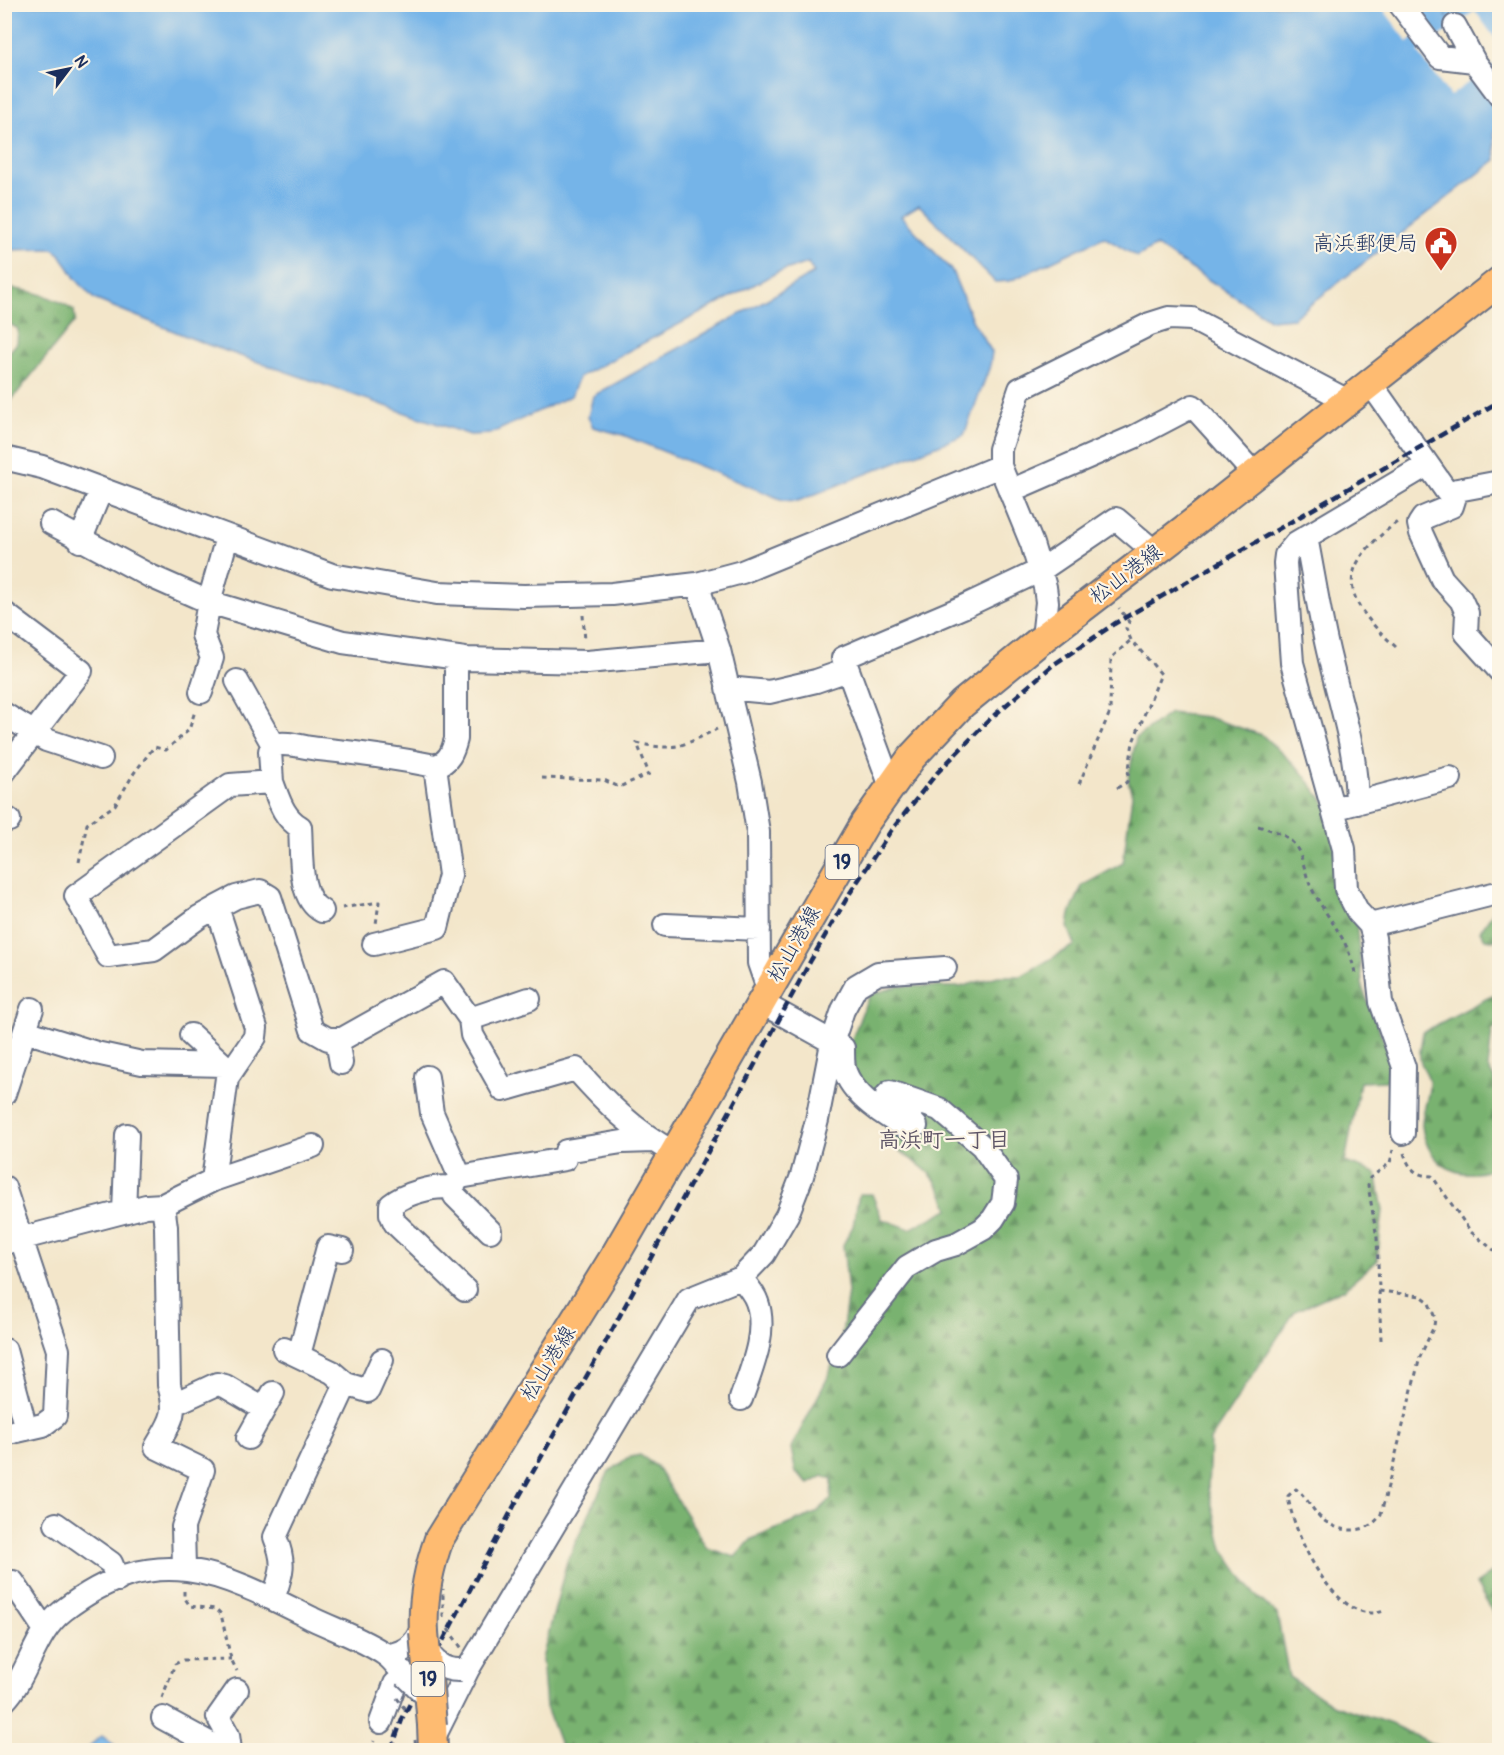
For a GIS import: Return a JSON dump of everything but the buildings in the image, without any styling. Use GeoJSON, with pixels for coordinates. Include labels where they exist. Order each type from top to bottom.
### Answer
{"type":"FeatureCollection","features":[{"type":"Feature","properties":{"kind":"main road","name":"松山港線"},"geometry":{"type":"LineString","coordinates":[[432,1728],[424,1629],[429,1568],[439,1539],[613,1258],[663,1146],[764,995],[890,784],[962,704],[1043,638],[1255,475],[1500,281]]}},
{"type":"Feature","properties":{"kind":"street"},"geometry":{"type":"LineString","coordinates":[[1405,11],[1440,57],[1474,61]]}},
{"type":"Feature","properties":{"kind":"street"},"geometry":{"type":"LineString","coordinates":[[1455,26],[1474,61],[1500,96]]}},
{"type":"Feature","properties":{"kind":"street"},"geometry":{"type":"LineString","coordinates":[[1043,638],[1047,602],[1041,570],[1000,466],[1000,449],[1020,389],[1150,324],[1168,318],[1192,320],[1348,401]]}},
{"type":"Feature","properties":{"kind":"street"},"geometry":{"type":"LineString","coordinates":[[1371,384],[1447,492],[1500,482]]}},
{"type":"Feature","properties":{"kind":"street"},"geometry":{"type":"LineString","coordinates":[[1010,491],[1134,436],[1193,406],[1255,475]]}},
{"type":"Feature","properties":{"kind":"street"},"geometry":{"type":"LineString","coordinates":[[4,458],[19,459],[332,575],[437,593],[581,595],[612,594],[697,584],[742,572],[1000,466]]}},
{"type":"Feature","properties":{"kind":"street"},"geometry":{"type":"LineString","coordinates":[[1403,1133],[1404,1066],[1381,1002],[1374,938],[1370,925],[1358,912],[1346,890],[1344,849],[1292,663],[1285,563],[1286,555],[1296,543],[1427,465]]}},
{"type":"Feature","properties":{"kind":"street"},"geometry":{"type":"LineString","coordinates":[[80,541],[101,490]]}},
{"type":"Feature","properties":{"kind":"street"},"geometry":{"type":"LineString","coordinates":[[1457,490],[1452,506],[1423,518],[1419,524],[1421,534],[1442,579],[1461,600],[1467,613],[1466,633],[1500,671]]}},
{"type":"Feature","properties":{"kind":"street"},"geometry":{"type":"LineString","coordinates":[[890,784],[843,658],[963,608],[1041,570],[1116,519],[1155,552]]}},
{"type":"Feature","properties":{"kind":"street"},"geometry":{"type":"LineString","coordinates":[[51,523],[80,541],[209,602],[343,642],[456,658],[587,662],[719,650]]}},
{"type":"Feature","properties":{"kind":"street"},"geometry":{"type":"LineString","coordinates":[[201,692],[212,658],[203,635],[209,602],[227,537]]}},
{"type":"Feature","properties":{"kind":"street"},"geometry":{"type":"LineString","coordinates":[[1305,537],[1330,660],[1348,722],[1357,775],[1357,803]]}},
{"type":"Feature","properties":{"kind":"street"},"geometry":{"type":"LineString","coordinates":[[697,584],[719,650],[750,782],[758,832],[759,963],[764,995],[832,1043],[843,1048],[844,1067],[857,1091],[889,1117],[910,1129],[915,1129],[912,1120],[887,1095],[890,1092],[939,1109],[982,1146],[1006,1180],[1003,1203],[993,1219],[983,1229],[956,1244],[936,1250],[907,1267],[838,1355]]}},
{"type":"Feature","properties":{"kind":"street"},"geometry":{"type":"LineString","coordinates":[[4,613],[81,671],[4,772]]}},
{"type":"Feature","properties":{"kind":"street"},"geometry":{"type":"LineString","coordinates":[[273,745],[282,743],[317,749],[363,752],[435,766],[449,757],[456,739],[456,658]]}},
{"type":"Feature","properties":{"kind":"street"},"geometry":{"type":"LineString","coordinates":[[727,688],[769,692],[816,681],[848,670]]}},
{"type":"Feature","properties":{"kind":"street"},"geometry":{"type":"LineString","coordinates":[[237,681],[273,745]]}},
{"type":"Feature","properties":{"kind":"street"},"geometry":{"type":"LineString","coordinates":[[4,714],[34,734],[101,758]]}},
{"type":"Feature","properties":{"kind":"street"},"geometry":{"type":"LineString","coordinates":[[273,745],[270,751],[272,782],[283,811],[290,821],[300,827],[304,882],[315,907],[322,911]]}},
{"type":"Feature","properties":{"kind":"street"},"geometry":{"type":"LineString","coordinates":[[374,944],[437,928],[450,875],[435,766]]}},
{"type":"Feature","properties":{"kind":"street"},"geometry":{"type":"LineString","coordinates":[[1333,808],[1450,778]]}},
{"type":"Feature","properties":{"kind":"street"},"geometry":{"type":"LineString","coordinates":[[272,782],[230,785],[76,896],[108,956],[154,950],[199,916],[236,897],[260,891],[270,897],[312,1030],[328,1040],[337,1041],[444,982],[470,1019],[472,1035],[503,1090],[576,1069],[610,1106],[663,1146]]}},
{"type":"Feature","properties":{"kind":"street"},"geometry":{"type":"LineString","coordinates":[[1370,925],[1493,894]]}},
{"type":"Feature","properties":{"kind":"street"},"geometry":{"type":"LineString","coordinates":[[213,1180],[227,1068],[255,1037],[256,1028],[217,907]]}},
{"type":"Feature","properties":{"kind":"street"},"geometry":{"type":"LineString","coordinates":[[665,925],[759,929]]}},
{"type":"Feature","properties":{"kind":"street"},"geometry":{"type":"LineString","coordinates":[[432,1728],[465,1665],[689,1299],[741,1278],[764,1254],[786,1215],[798,1186],[817,1120],[832,1043],[843,1010],[856,986],[865,978],[878,973],[945,968]]}},
{"type":"Feature","properties":{"kind":"street"},"geometry":{"type":"LineString","coordinates":[[470,1019],[529,1000]]}},
{"type":"Feature","properties":{"kind":"street"},"geometry":{"type":"LineString","coordinates":[[6,1085],[32,1009]]}},
{"type":"Feature","properties":{"kind":"street"},"geometry":{"type":"LineString","coordinates":[[25,1031],[96,1053],[142,1063],[227,1068]]}},
{"type":"Feature","properties":{"kind":"street"},"geometry":{"type":"LineString","coordinates":[[191,1035],[227,1068]]}},
{"type":"Feature","properties":{"kind":"street"},"geometry":{"type":"LineString","coordinates":[[337,1041],[341,1063]]}},
{"type":"Feature","properties":{"kind":"street"},"geometry":{"type":"LineString","coordinates":[[427,1077],[432,1113],[455,1183],[455,1196],[490,1231]]}},
{"type":"Feature","properties":{"kind":"street"},"geometry":{"type":"LineString","coordinates":[[124,1212],[127,1135]]}},
{"type":"Feature","properties":{"kind":"street"},"geometry":{"type":"LineString","coordinates":[[465,1290],[395,1223],[391,1214],[391,1205],[398,1200],[455,1183],[565,1159],[566,1151],[622,1142],[663,1146]]}},
{"type":"Feature","properties":{"kind":"street"},"geometry":{"type":"LineString","coordinates":[[13,1240],[124,1212],[162,1205],[213,1180],[230,1177],[313,1146]]}},
{"type":"Feature","properties":{"kind":"street"},"geometry":{"type":"LineString","coordinates":[[4,1187],[13,1240],[58,1350],[55,1416],[43,1425],[15,1432],[5,1350]]}},
{"type":"Feature","properties":{"kind":"street"},"geometry":{"type":"LineString","coordinates":[[162,1205],[166,1227],[169,1385],[174,1404],[174,1416],[156,1447],[212,1474],[183,1527],[184,1568]]}},
{"type":"Feature","properties":{"kind":"street"},"geometry":{"type":"LineString","coordinates":[[342,1250],[328,1247],[291,1352],[332,1372],[346,1384],[368,1391],[382,1360]]}},
{"type":"Feature","properties":{"kind":"street"},"geometry":{"type":"LineString","coordinates":[[741,1278],[757,1300],[761,1318],[756,1355],[741,1399]]}},
{"type":"Feature","properties":{"kind":"street"},"geometry":{"type":"LineString","coordinates":[[174,1404],[218,1384],[268,1401],[248,1438]]}},
{"type":"Feature","properties":{"kind":"street"},"geometry":{"type":"LineString","coordinates":[[273,1599],[282,1571],[283,1556],[275,1537],[346,1384]]}},
{"type":"Feature","properties":{"kind":"street"},"geometry":{"type":"LineString","coordinates":[[56,1524],[111,1563],[118,1580]]}},
{"type":"Feature","properties":{"kind":"street"},"geometry":{"type":"LineString","coordinates":[[4,1701],[15,1688],[35,1643],[65,1610],[118,1580],[151,1571],[184,1568],[225,1578],[386,1655],[405,1675],[432,1728]]}},
{"type":"Feature","properties":{"kind":"street"},"geometry":{"type":"LineString","coordinates":[[13,1582],[45,1630]]}},
{"type":"Feature","properties":{"kind":"street"},"geometry":{"type":"LineString","coordinates":[[424,1629],[429,1653],[436,1662],[446,1668],[465,1665]]}},
{"type":"Feature","properties":{"kind":"street"},"geometry":{"type":"LineString","coordinates":[[386,1655],[399,1653],[414,1643],[424,1629]]}},
{"type":"Feature","properties":{"kind":"street"},"geometry":{"type":"LineString","coordinates":[[381,1722],[395,1684],[405,1675]]}},
{"type":"Feature","properties":{"kind":"street"},"geometry":{"type":"LineString","coordinates":[[230,1750],[228,1735],[218,1717],[237,1690]]}},
{"type":"Feature","properties":{"kind":"street"},"geometry":{"type":"LineString","coordinates":[[163,1718],[222,1750]]}},
{"type":"Feature","properties":{"kind":"path"},"geometry":{"type":"LineString","coordinates":[[1396,647],[1371,624],[1362,611],[1354,597],[1351,576],[1363,554],[1391,526],[1414,512],[1423,518]]}},
{"type":"Feature","properties":{"kind":"path"},"geometry":{"type":"LineString","coordinates":[[581,595],[587,662]]}},
{"type":"Feature","properties":{"kind":"path"},"geometry":{"type":"LineString","coordinates":[[1097,597],[1108,607],[1123,610],[1130,622],[1126,628],[1131,640],[1161,674],[1133,742],[1127,782],[1117,788]]}},
{"type":"Feature","properties":{"kind":"path"},"geometry":{"type":"LineString","coordinates":[[1079,784],[1110,712],[1111,658],[1131,640]]}},
{"type":"Feature","properties":{"kind":"path"},"geometry":{"type":"LineString","coordinates":[[79,861],[87,824],[115,805],[134,773],[154,747],[166,750],[189,730],[201,692]]}},
{"type":"Feature","properties":{"kind":"path"},"geometry":{"type":"LineString","coordinates":[[542,778],[604,780],[619,787],[649,774],[637,743],[657,748],[678,748],[735,720]]}},
{"type":"Feature","properties":{"kind":"path"},"geometry":{"type":"LineString","coordinates":[[1258,826],[1276,831],[1298,850],[1311,888],[1342,933],[1364,997],[1373,1003],[1381,1002]]}},
{"type":"Feature","properties":{"kind":"path"},"geometry":{"type":"LineString","coordinates":[[322,911],[379,902],[374,944]]}},
{"type":"Feature","properties":{"kind":"path"},"geometry":{"type":"LineString","coordinates":[[1403,1133],[1404,1155],[1411,1169],[1421,1176],[1432,1176],[1470,1232],[1500,1255]]}},
{"type":"Feature","properties":{"kind":"path"},"geometry":{"type":"LineString","coordinates":[[1381,1340],[1377,1238],[1368,1185],[1370,1178],[1390,1163],[1395,1144],[1403,1133]]}},
{"type":"Feature","properties":{"kind":"path"},"geometry":{"type":"LineString","coordinates":[[1379,1291],[1421,1296],[1428,1301],[1435,1318],[1434,1326],[1420,1357],[1381,1514],[1376,1522],[1366,1529],[1347,1530],[1322,1518],[1296,1490],[1288,1496],[1304,1545],[1328,1585],[1354,1610],[1368,1615],[1384,1611]]}},
{"type":"Feature","properties":{"kind":"path"},"geometry":{"type":"LineString","coordinates":[[184,1568],[184,1597],[190,1606],[216,1610],[221,1614],[231,1659],[239,1681],[237,1690]]}},
{"type":"Feature","properties":{"kind":"path"},"geometry":{"type":"LineString","coordinates":[[443,1589],[444,1623],[465,1665]]}},
{"type":"Feature","properties":{"kind":"path"},"geometry":{"type":"LineString","coordinates":[[163,1718],[160,1712],[163,1695],[175,1664],[183,1660],[231,1659]]}},
{"type":"Feature","properties":{"kind":"green space"},"geometry":{"type":"Polygon","coordinates":[[[5,288],[50,297],[74,310],[75,321],[5,408],[5,357],[17,343],[18,329],[5,321],[5,288]]]}},
{"type":"Feature","properties":{"kind":"green space"},"geometry":{"type":"Polygon","coordinates":[[[1170,713],[1207,717],[1262,735],[1299,769],[1338,819],[1351,871],[1363,990],[1390,1056],[1387,1081],[1360,1082],[1345,1162],[1376,1173],[1383,1210],[1377,1261],[1344,1289],[1295,1311],[1210,1440],[1208,1489],[1223,1549],[1254,1594],[1277,1614],[1289,1677],[1332,1704],[1391,1724],[1445,1750],[565,1750],[560,1745],[546,1707],[542,1659],[567,1561],[608,1473],[627,1458],[640,1455],[656,1466],[707,1548],[735,1557],[752,1539],[816,1513],[831,1499],[832,1480],[823,1476],[809,1484],[796,1473],[791,1448],[827,1379],[841,1341],[848,1292],[843,1245],[853,1226],[859,1194],[872,1194],[882,1219],[910,1229],[949,1209],[938,1185],[926,1170],[889,1144],[887,1125],[856,1084],[851,1041],[869,995],[899,986],[960,987],[998,976],[1021,976],[1075,945],[1068,927],[1070,914],[1082,886],[1123,863],[1132,795],[1128,780],[1136,738],[1170,713]]]}},
{"type":"Feature","properties":{"kind":"green space"},"geometry":{"type":"Polygon","coordinates":[[[1493,912],[1499,912],[1499,941],[1485,939],[1480,931],[1493,912]]]}},
{"type":"Feature","properties":{"kind":"green space"},"geometry":{"type":"Polygon","coordinates":[[[1499,992],[1499,1026],[1492,1031],[1488,1068],[1499,1087],[1499,1165],[1486,1171],[1461,1173],[1440,1162],[1431,1153],[1425,1141],[1422,1120],[1429,1086],[1420,1059],[1423,1032],[1499,992]]]}},
{"type":"Feature","properties":{"kind":"green space"},"geometry":{"type":"Polygon","coordinates":[[[1499,1568],[1499,1647],[1497,1619],[1476,1584],[1499,1568]]]}},
{"type":"Feature","properties":{"kind":"water"},"geometry":{"type":"Polygon","coordinates":[[[5,5],[1499,5],[1500,124],[1494,132],[1496,160],[1293,318],[1271,320],[1156,246],[1137,257],[1104,237],[1010,281],[995,282],[919,205],[901,216],[952,271],[973,322],[992,352],[990,366],[964,435],[798,501],[783,500],[623,435],[593,427],[588,417],[593,396],[814,273],[808,263],[778,272],[579,377],[571,396],[490,434],[470,435],[206,344],[94,299],[75,278],[60,254],[53,249],[5,250],[5,5]]]}},
{"type":"Feature","properties":{"kind":"water"},"geometry":{"type":"Polygon","coordinates":[[[102,1736],[121,1750],[86,1750],[102,1736]]]}},
{"type":"Feature","properties":{"kind":"pier"},"geometry":{"type":"Polygon","coordinates":[[[1380,5],[1415,5],[1430,25],[1408,42],[1380,5]]]}},
{"type":"Feature","properties":{"kind":"pier"},"geometry":{"type":"Polygon","coordinates":[[[1475,11],[1499,44],[1499,60],[1450,96],[1418,52],[1475,11]]]}},
{"type":"Feature","properties":{"kind":"ferry route"},"geometry":{"type":"LineString","coordinates":[[1437,4],[1448,18]]}},
{"type":"Feature","properties":{"kind":"ferry route"},"geometry":{"type":"LineString","coordinates":[[1439,4],[1447,15]]}},
{"type":"Feature","properties":{"kind":"ferry route"},"geometry":{"type":"LineString","coordinates":[[1444,4],[1450,17]]}},
{"type":"Feature","properties":{"kind":"ferry route"},"geometry":{"type":"LineString","coordinates":[[1447,4],[1451,16]]}},
{"type":"Feature","properties":{"kind":"railway"},"geometry":{"type":"LineString","coordinates":[[391,1750],[403,1717],[515,1504],[604,1345],[811,960],[850,893],[890,832],[937,773],[991,718],[1053,665],[1114,624],[1500,401]]}},
{"type":"Feature","properties":{"kind":"place","name":"高浜郵便局"},"geometry":{"type":"Point","coordinates":[1441,272]}},
{"type":"Feature","properties":{"kind":"district","name":"高浜町一丁目"},"geometry":{"type":"Point","coordinates":[944,1140]}}]}
